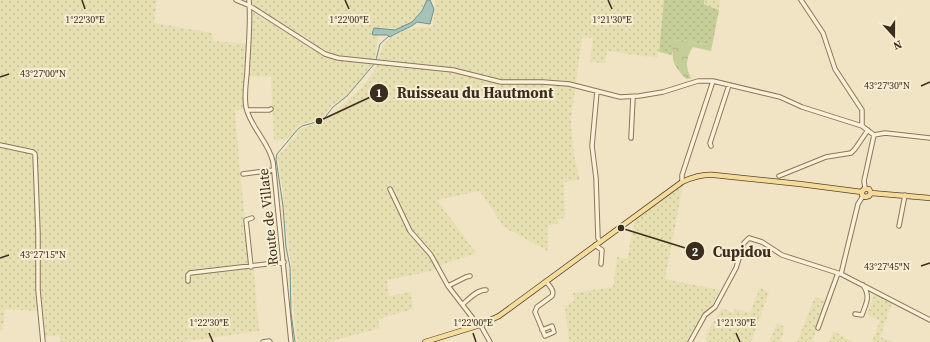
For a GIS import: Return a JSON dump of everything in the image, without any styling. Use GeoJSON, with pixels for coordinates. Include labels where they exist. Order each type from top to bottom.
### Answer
{"type":"FeatureCollection","features":[{"type":"Feature","properties":{"kind":"main road"},"geometry":{"type":"LineString","coordinates":[[425,342],[480,325],[499,316],[682,182],[695,176],[706,174],[863,192],[869,189],[871,192],[930,198]]}},
{"type":"Feature","properties":{"kind":"main road"},"geometry":{"type":"LineString","coordinates":[[863,192],[868,197],[871,192]]}},
{"type":"Feature","properties":{"kind":"street"},"geometry":{"type":"LineString","coordinates":[[236,0],[250,6],[325,54],[338,58],[363,62],[453,70],[501,82],[543,82],[569,84],[620,97],[633,97],[663,92],[698,81],[713,81],[780,98],[802,107],[862,126],[874,135]]}},
{"type":"Feature","properties":{"kind":"street","name":"Route de Villate"},"geometry":{"type":"LineString","coordinates":[[250,0],[251,18],[246,86],[247,110],[251,120],[270,152],[274,170],[291,342]]}},
{"type":"Feature","properties":{"kind":"street"},"geometry":{"type":"LineString","coordinates":[[801,0],[823,33],[836,69],[862,110],[862,126]]}},
{"type":"Feature","properties":{"kind":"street"},"geometry":{"type":"LineString","coordinates":[[682,182],[682,175],[713,81]]}},
{"type":"Feature","properties":{"kind":"street"},"geometry":{"type":"LineString","coordinates":[[711,146],[710,143],[729,85]]}},
{"type":"Feature","properties":{"kind":"street"},"geometry":{"type":"LineString","coordinates":[[597,91],[592,146],[596,178],[598,238],[600,241]]}},
{"type":"Feature","properties":{"kind":"street"},"geometry":{"type":"LineString","coordinates":[[631,138],[633,97]]}},
{"type":"Feature","properties":{"kind":"street"},"geometry":{"type":"LineString","coordinates":[[247,110],[271,109]]}},
{"type":"Feature","properties":{"kind":"street"},"geometry":{"type":"LineString","coordinates":[[779,176],[826,157],[851,152],[855,149],[868,130]]}},
{"type":"Feature","properties":{"kind":"street"},"geometry":{"type":"LineString","coordinates":[[874,135],[885,133],[930,138]]}},
{"type":"Feature","properties":{"kind":"street"},"geometry":{"type":"LineString","coordinates":[[818,328],[840,273],[858,204],[863,192],[874,135]]}},
{"type":"Feature","properties":{"kind":"street"},"geometry":{"type":"LineString","coordinates":[[0,145],[33,152],[35,154],[38,290],[43,342]]}},
{"type":"Feature","properties":{"kind":"street"},"geometry":{"type":"LineString","coordinates":[[243,174],[274,170]]}},
{"type":"Feature","properties":{"kind":"street"},"geometry":{"type":"LineString","coordinates":[[390,189],[410,231],[431,255],[448,286],[478,325],[480,325],[490,342]]}},
{"type":"Feature","properties":{"kind":"street"},"geometry":{"type":"LineString","coordinates":[[898,226],[905,195]]}},
{"type":"Feature","properties":{"kind":"street"},"geometry":{"type":"LineString","coordinates":[[251,267],[246,220],[252,218]]}},
{"type":"Feature","properties":{"kind":"street"},"geometry":{"type":"LineString","coordinates":[[690,342],[705,315],[715,306],[736,268],[744,243],[749,238],[762,242],[782,255],[840,273],[930,320]]}},
{"type":"Feature","properties":{"kind":"street"},"geometry":{"type":"LineString","coordinates":[[595,245],[602,250],[601,264]]}},
{"type":"Feature","properties":{"kind":"street"},"geometry":{"type":"LineString","coordinates":[[188,281],[188,274],[190,273],[284,262]]}},
{"type":"Feature","properties":{"kind":"street"},"geometry":{"type":"LineString","coordinates":[[448,286],[470,276]]}},
{"type":"Feature","properties":{"kind":"street"},"geometry":{"type":"LineString","coordinates":[[542,330],[535,309],[552,296],[553,291],[546,281]]}},
{"type":"Feature","properties":{"kind":"street"},"geometry":{"type":"LineString","coordinates":[[855,314],[862,315],[867,300],[867,292],[862,285]]}},
{"type":"Feature","properties":{"kind":"street"},"geometry":{"type":"LineString","coordinates":[[463,304],[478,292],[486,290]]}},
{"type":"Feature","properties":{"kind":"street"},"geometry":{"type":"LineString","coordinates":[[263,342],[270,342]]}},
{"type":"Feature","properties":{"kind":"shaded area"},"geometry":{"type":"Polygon","coordinates":[[[0,0],[157,0],[154,23],[212,33],[213,41],[248,44],[252,11],[251,0],[427,0],[422,11],[412,22],[395,30],[378,28],[373,35],[377,35],[378,38],[375,57],[362,80],[347,96],[331,106],[324,117],[298,126],[294,135],[287,139],[274,140],[271,77],[246,76],[246,109],[235,110],[240,173],[250,263],[253,263],[259,331],[182,342],[60,342],[59,335],[44,337],[39,311],[5,309],[3,329],[0,330],[0,0]]]}},
{"type":"Feature","properties":{"kind":"shaded area"},"geometry":{"type":"Polygon","coordinates":[[[435,0],[664,0],[659,52],[657,58],[607,51],[605,63],[590,62],[593,38],[582,37],[571,119],[574,156],[580,180],[564,182],[565,218],[557,219],[558,224],[548,225],[548,251],[504,227],[480,191],[437,200],[476,253],[436,267],[437,270],[387,280],[389,296],[411,292],[413,309],[378,319],[380,328],[328,342],[298,342],[295,328],[291,263],[284,215],[283,191],[278,159],[279,154],[287,148],[289,142],[296,137],[298,131],[302,128],[325,120],[363,87],[375,69],[383,45],[390,38],[399,33],[417,27],[433,27],[435,0]]]}},
{"type":"Feature","properties":{"kind":"shaded area"},"geometry":{"type":"Polygon","coordinates":[[[704,0],[720,0],[719,10],[704,3],[704,0]]]}},
{"type":"Feature","properties":{"kind":"shaded area"},"geometry":{"type":"Polygon","coordinates":[[[683,185],[665,279],[720,290],[692,342],[568,342],[565,306],[574,301],[573,293],[613,287],[617,257],[627,259],[635,220],[683,185]]]}},
{"type":"Feature","properties":{"kind":"shaded area"},"geometry":{"type":"Polygon","coordinates":[[[760,288],[769,292],[751,342],[706,342],[707,333],[722,308],[733,313],[735,309],[750,313],[760,288]]]}},
{"type":"Feature","properties":{"kind":"shaded area"},"geometry":{"type":"Polygon","coordinates":[[[875,293],[892,303],[880,337],[894,342],[872,342],[880,321],[867,314],[875,293]]]}},
{"type":"Feature","properties":{"kind":"shaded area"},"geometry":{"type":"Polygon","coordinates":[[[815,297],[827,302],[812,342],[797,342],[815,297]]]}},
{"type":"Feature","properties":{"kind":"shaded area"},"geometry":{"type":"Polygon","coordinates":[[[777,323],[785,327],[780,342],[769,342],[777,323]]]}},
{"type":"Feature","properties":{"kind":"shaded area"},"geometry":{"type":"Polygon","coordinates":[[[833,332],[837,333],[852,342],[829,342],[833,332]]]}},
{"type":"Feature","properties":{"kind":"green space"},"geometry":{"type":"Polygon","coordinates":[[[664,0],[704,0],[704,4],[719,10],[712,46],[683,40],[674,41],[672,55],[659,52],[664,0]]]}},
{"type":"Feature","properties":{"kind":"green space"},"geometry":{"type":"Polygon","coordinates":[[[683,40],[712,46],[711,51],[693,47],[687,62],[691,78],[686,79],[675,65],[673,58],[673,41],[683,40]]]}},
{"type":"Feature","properties":{"kind":"water"},"geometry":{"type":"Polygon","coordinates":[[[427,0],[430,0],[434,9],[430,24],[417,22],[390,37],[387,35],[372,34],[374,28],[395,30],[412,22],[422,11],[427,0]]]}},
{"type":"Feature","properties":{"kind":"waterway"},"geometry":{"type":"LineString","coordinates":[[376,60],[380,44],[389,36]]}},
{"type":"Feature","properties":{"kind":"waterway"},"geometry":{"type":"LineString","coordinates":[[295,342],[291,313],[290,267],[286,247],[283,206],[276,159],[277,154],[302,126],[323,120],[333,107],[347,96],[375,63]]}},
{"type":"Feature","properties":{"kind":"place","name":"Ruisseau du Hautmont"},"geometry":{"type":"Point","coordinates":[319,121]}},
{"type":"Feature","properties":{"kind":"place","name":"Cupidou"},"geometry":{"type":"Point","coordinates":[621,228]}}]}
